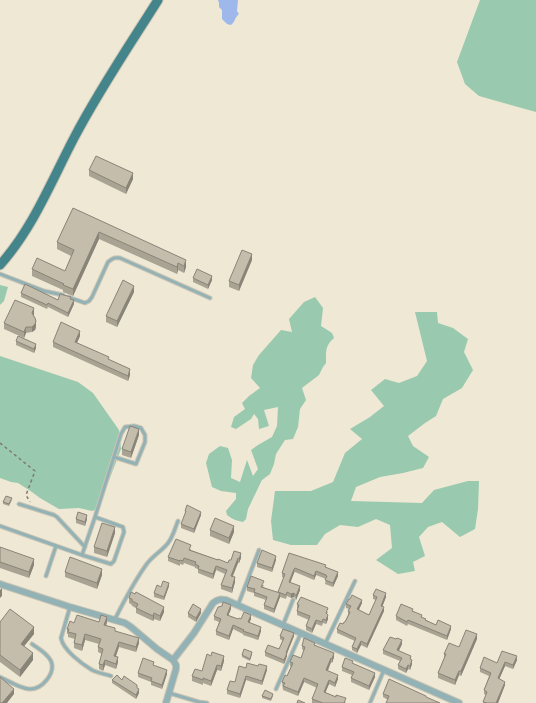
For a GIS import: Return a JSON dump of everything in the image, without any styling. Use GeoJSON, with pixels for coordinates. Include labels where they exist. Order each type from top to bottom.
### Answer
{"type":"FeatureCollection","features":[{"type":"Feature","properties":{"kind":"main road"},"geometry":{"type":"LineString","coordinates":[[0,265],[28,228],[95,99],[158,0]]}},
{"type":"Feature","properties":{"kind":"street"},"geometry":{"type":"LineString","coordinates":[[0,584],[70,607],[115,619],[131,627],[157,649],[173,660],[176,665],[166,703]]}},
{"type":"Feature","properties":{"kind":"street"},"geometry":{"type":"LineString","coordinates":[[173,660],[194,633],[213,603],[216,600],[221,599],[238,605],[459,703]]}},
{"type":"Feature","properties":{"kind":"lane"},"geometry":{"type":"LineString","coordinates":[[0,274],[44,291],[85,303],[92,297],[108,262],[112,258],[116,257],[210,298]]}},
{"type":"Feature","properties":{"kind":"lane"},"geometry":{"type":"LineString","coordinates":[[82,555],[121,434],[124,427],[134,426],[141,428],[145,435],[145,442],[136,464],[114,457]]}},
{"type":"Feature","properties":{"kind":"lane"},"geometry":{"type":"LineString","coordinates":[[20,504],[54,515],[85,547]]}},
{"type":"Feature","properties":{"kind":"lane"},"geometry":{"type":"LineString","coordinates":[[0,526],[109,564],[113,563],[124,529],[120,526],[95,517]]}},
{"type":"Feature","properties":{"kind":"lane"},"geometry":{"type":"LineString","coordinates":[[115,619],[128,593],[146,565],[152,557],[170,541],[178,521]]}},
{"type":"Feature","properties":{"kind":"lane"},"geometry":{"type":"LineString","coordinates":[[46,576],[56,546]]}},
{"type":"Feature","properties":{"kind":"lane"},"geometry":{"type":"LineString","coordinates":[[238,605],[260,550]]}},
{"type":"Feature","properties":{"kind":"lane"},"geometry":{"type":"LineString","coordinates":[[325,644],[356,581]]}},
{"type":"Feature","properties":{"kind":"lane"},"geometry":{"type":"LineString","coordinates":[[282,625],[293,600]]}},
{"type":"Feature","properties":{"kind":"lane"},"geometry":{"type":"LineString","coordinates":[[70,607],[61,638],[64,647],[85,666],[111,676]]}},
{"type":"Feature","properties":{"kind":"lane"},"geometry":{"type":"LineString","coordinates":[[276,689],[301,633]]}},
{"type":"Feature","properties":{"kind":"lane"},"geometry":{"type":"LineString","coordinates":[[0,677],[22,688],[28,689],[35,689],[45,682],[52,670],[52,662],[46,654],[32,644]]}},
{"type":"Feature","properties":{"kind":"lane"},"geometry":{"type":"LineString","coordinates":[[370,703],[384,670]]}},
{"type":"Feature","properties":{"kind":"lane"},"geometry":{"type":"LineString","coordinates":[[169,693],[207,703]]}},
{"type":"Feature","properties":{"kind":"path"},"geometry":{"type":"LineString","coordinates":[[0,443],[35,471],[26,495],[30,502]]}},
{"type":"Feature","properties":{"kind":"green space"},"geometry":{"type":"Polygon","coordinates":[[[480,0],[536,0],[536,112],[479,96],[465,84],[457,62],[480,0]]]}},
{"type":"Feature","properties":{"kind":"green space"},"geometry":{"type":"Polygon","coordinates":[[[0,285],[8,287],[4,301],[0,305],[0,285]]]}},
{"type":"Feature","properties":{"kind":"green space"},"geometry":{"type":"Polygon","coordinates":[[[315,297],[323,308],[321,326],[332,333],[334,338],[327,349],[326,363],[319,375],[302,388],[306,400],[300,409],[298,427],[293,439],[285,440],[276,454],[270,474],[262,480],[248,509],[246,519],[243,522],[231,518],[227,515],[226,511],[236,499],[236,493],[221,491],[212,487],[206,463],[209,454],[220,446],[228,448],[232,460],[231,478],[240,482],[247,460],[253,476],[258,469],[251,450],[272,437],[277,426],[278,407],[264,410],[269,426],[259,429],[258,419],[254,414],[251,419],[236,429],[231,427],[234,417],[245,409],[242,403],[260,388],[251,378],[253,365],[259,355],[281,330],[292,332],[289,319],[304,302],[315,297]]]}},
{"type":"Feature","properties":{"kind":"green space"},"geometry":{"type":"Polygon","coordinates":[[[415,312],[437,312],[438,323],[453,328],[468,339],[464,352],[473,370],[462,388],[443,399],[436,416],[408,436],[413,446],[429,457],[423,468],[380,477],[356,487],[351,501],[422,503],[434,490],[468,481],[479,481],[478,509],[475,529],[460,537],[442,522],[428,527],[419,537],[425,556],[413,562],[415,571],[398,574],[376,560],[392,548],[390,525],[376,519],[358,527],[340,525],[325,534],[317,545],[291,545],[273,540],[271,521],[275,491],[311,491],[333,482],[345,453],[362,439],[350,429],[370,417],[384,406],[371,390],[385,379],[399,383],[417,376],[427,361],[415,312]]]}},
{"type":"Feature","properties":{"kind":"green space"},"geometry":{"type":"Polygon","coordinates":[[[0,356],[78,382],[93,393],[119,430],[121,449],[98,509],[92,511],[79,508],[59,509],[18,483],[0,478],[0,356]]]}},
{"type":"Feature","properties":{"kind":"water"},"geometry":{"type":"Polygon","coordinates":[[[218,0],[238,0],[237,11],[239,14],[231,25],[227,24],[222,19],[222,10],[219,7],[218,0]]]}},
{"type":"Feature","properties":{"kind":"building"},"geometry":{"type":"Polygon","coordinates":[[[96,156],[133,173],[126,188],[89,170],[96,156]]]}},
{"type":"Feature","properties":{"kind":"building"},"geometry":{"type":"Polygon","coordinates":[[[73,208],[186,260],[184,266],[178,263],[177,267],[99,232],[73,289],[32,269],[37,258],[65,271],[74,250],[57,242],[73,208]]]}},
{"type":"Feature","properties":{"kind":"building"},"geometry":{"type":"Polygon","coordinates":[[[242,250],[252,254],[239,285],[229,281],[242,250]]]}},
{"type":"Feature","properties":{"kind":"building"},"geometry":{"type":"Polygon","coordinates":[[[197,269],[212,276],[208,285],[193,278],[197,269]]]}},
{"type":"Feature","properties":{"kind":"building"},"geometry":{"type":"Polygon","coordinates":[[[123,280],[134,286],[117,321],[106,316],[123,280]]]}},
{"type":"Feature","properties":{"kind":"building"},"geometry":{"type":"Polygon","coordinates":[[[25,284],[58,300],[60,294],[71,297],[70,299],[74,300],[68,313],[48,303],[47,305],[21,293],[25,284]]]}},
{"type":"Feature","properties":{"kind":"building"},"geometry":{"type":"Polygon","coordinates":[[[15,300],[34,308],[32,313],[36,321],[35,324],[32,327],[26,327],[24,332],[4,323],[15,300]]]}},
{"type":"Feature","properties":{"kind":"building"},"geometry":{"type":"Polygon","coordinates":[[[61,322],[80,331],[75,342],[109,357],[108,359],[130,369],[128,376],[53,342],[61,322]]]}},
{"type":"Feature","properties":{"kind":"building"},"geometry":{"type":"Polygon","coordinates":[[[18,336],[36,344],[34,349],[16,341],[18,336]]]}},
{"type":"Feature","properties":{"kind":"building"},"geometry":{"type":"Polygon","coordinates":[[[130,426],[139,429],[131,452],[122,449],[130,426]]]}},
{"type":"Feature","properties":{"kind":"building"},"geometry":{"type":"Polygon","coordinates":[[[6,496],[12,498],[9,504],[3,502],[6,496]]]}},
{"type":"Feature","properties":{"kind":"building"},"geometry":{"type":"Polygon","coordinates":[[[187,505],[201,512],[194,529],[181,524],[187,505]]]}},
{"type":"Feature","properties":{"kind":"building"},"geometry":{"type":"Polygon","coordinates":[[[78,512],[87,515],[85,522],[76,519],[78,512]]]}},
{"type":"Feature","properties":{"kind":"building"},"geometry":{"type":"Polygon","coordinates":[[[215,518],[234,526],[229,538],[210,530],[215,518]]]}},
{"type":"Feature","properties":{"kind":"building"},"geometry":{"type":"Polygon","coordinates":[[[102,523],[115,527],[107,551],[94,547],[102,523]]]}},
{"type":"Feature","properties":{"kind":"building"},"geometry":{"type":"Polygon","coordinates":[[[176,539],[191,545],[189,550],[228,563],[229,560],[231,560],[234,551],[241,553],[231,576],[235,577],[232,588],[221,585],[227,570],[216,566],[213,574],[198,569],[199,566],[195,564],[196,562],[184,558],[183,561],[180,561],[168,557],[176,539]]]}},
{"type":"Feature","properties":{"kind":"building"},"geometry":{"type":"Polygon","coordinates":[[[0,547],[34,559],[29,572],[0,562],[0,547]]]}},
{"type":"Feature","properties":{"kind":"building"},"geometry":{"type":"Polygon","coordinates":[[[262,550],[276,556],[272,568],[257,563],[262,550]]]}},
{"type":"Feature","properties":{"kind":"building"},"geometry":{"type":"Polygon","coordinates":[[[289,553],[326,565],[325,567],[338,572],[333,583],[325,580],[326,575],[316,571],[314,576],[295,568],[289,582],[300,586],[296,596],[294,593],[291,594],[287,592],[286,595],[278,592],[285,574],[282,573],[289,553]]]}},
{"type":"Feature","properties":{"kind":"building"},"geometry":{"type":"Polygon","coordinates":[[[70,557],[102,569],[97,583],[65,572],[70,557]]]}},
{"type":"Feature","properties":{"kind":"building"},"geometry":{"type":"Polygon","coordinates":[[[251,576],[264,581],[261,587],[280,593],[274,609],[264,605],[267,597],[254,592],[255,589],[247,587],[251,576]]]}},
{"type":"Feature","properties":{"kind":"building"},"geometry":{"type":"Polygon","coordinates":[[[163,581],[169,583],[164,597],[154,593],[157,585],[161,587],[163,581]]]}},
{"type":"Feature","properties":{"kind":"building"},"geometry":{"type":"Polygon","coordinates":[[[376,589],[386,593],[381,606],[384,607],[367,644],[361,641],[357,649],[352,647],[356,638],[337,629],[340,623],[343,624],[345,622],[350,612],[348,611],[351,606],[346,604],[352,595],[362,600],[357,609],[369,615],[377,597],[373,595],[376,589]]]}},
{"type":"Feature","properties":{"kind":"building"},"geometry":{"type":"Polygon","coordinates":[[[131,592],[135,594],[136,592],[164,607],[160,616],[154,613],[153,616],[136,608],[138,604],[129,598],[131,592]]]}},
{"type":"Feature","properties":{"kind":"building"},"geometry":{"type":"Polygon","coordinates":[[[301,597],[328,608],[326,620],[323,619],[322,622],[316,620],[312,629],[306,626],[310,616],[297,611],[299,605],[297,604],[301,597]]]}},
{"type":"Feature","properties":{"kind":"building"},"geometry":{"type":"Polygon","coordinates":[[[223,602],[231,605],[227,615],[241,619],[244,612],[251,615],[248,622],[261,627],[258,636],[243,631],[244,630],[233,625],[229,636],[216,631],[221,619],[214,616],[218,607],[222,606],[223,602]]]}},
{"type":"Feature","properties":{"kind":"building"},"geometry":{"type":"Polygon","coordinates":[[[193,604],[201,609],[196,618],[188,613],[193,604]]]}},
{"type":"Feature","properties":{"kind":"building"},"geometry":{"type":"Polygon","coordinates":[[[401,604],[413,609],[412,611],[422,615],[421,617],[426,619],[425,620],[436,625],[438,620],[451,626],[447,636],[408,620],[407,622],[396,616],[401,604]]]}},
{"type":"Feature","properties":{"kind":"building"},"geometry":{"type":"Polygon","coordinates":[[[10,609],[34,627],[21,644],[33,653],[20,670],[0,655],[0,622],[10,609]]]}},
{"type":"Feature","properties":{"kind":"building"},"geometry":{"type":"Polygon","coordinates":[[[77,615],[99,622],[101,615],[107,617],[104,625],[115,628],[115,631],[139,638],[136,647],[119,642],[114,656],[118,657],[116,664],[105,660],[103,665],[99,664],[103,649],[98,647],[101,639],[85,634],[82,645],[74,643],[76,634],[68,632],[69,629],[67,629],[70,621],[74,623],[77,615]]]}},
{"type":"Feature","properties":{"kind":"building"},"geometry":{"type":"Polygon","coordinates":[[[283,629],[294,633],[284,660],[265,652],[268,645],[279,649],[284,638],[280,636],[283,629]]]}},
{"type":"Feature","properties":{"kind":"building"},"geometry":{"type":"Polygon","coordinates":[[[466,630],[477,634],[461,671],[459,671],[455,680],[438,673],[449,643],[459,647],[466,630]]]}},
{"type":"Feature","properties":{"kind":"building"},"geometry":{"type":"Polygon","coordinates":[[[390,637],[402,640],[397,650],[411,656],[410,659],[412,660],[410,666],[408,665],[406,669],[398,665],[402,658],[383,650],[390,637]]]}},
{"type":"Feature","properties":{"kind":"building"},"geometry":{"type":"Polygon","coordinates":[[[304,638],[315,643],[314,645],[334,653],[326,670],[338,675],[335,683],[329,680],[324,692],[336,697],[336,695],[346,698],[344,703],[323,703],[312,699],[318,684],[304,678],[298,692],[283,686],[285,683],[282,682],[285,675],[287,676],[293,663],[290,662],[293,655],[301,658],[305,647],[302,646],[304,638]]]}},
{"type":"Feature","properties":{"kind":"building"},"geometry":{"type":"Polygon","coordinates":[[[244,649],[252,652],[250,659],[242,655],[244,649]]]}},
{"type":"Feature","properties":{"kind":"building"},"geometry":{"type":"Polygon","coordinates":[[[502,651],[517,656],[513,665],[505,662],[498,678],[505,682],[496,703],[483,702],[487,692],[484,690],[491,673],[480,668],[484,657],[497,663],[502,651]]]}},
{"type":"Feature","properties":{"kind":"building"},"geometry":{"type":"Polygon","coordinates":[[[212,652],[224,656],[221,666],[217,665],[211,681],[192,676],[195,669],[202,671],[207,654],[211,656],[212,652]]]}},
{"type":"Feature","properties":{"kind":"building"},"geometry":{"type":"Polygon","coordinates":[[[143,658],[154,662],[153,665],[167,670],[162,685],[151,681],[152,678],[138,673],[143,658]]]}},
{"type":"Feature","properties":{"kind":"building"},"geometry":{"type":"Polygon","coordinates":[[[345,658],[353,661],[352,663],[375,673],[369,686],[351,678],[354,672],[342,667],[345,658]]]}},
{"type":"Feature","properties":{"kind":"building"},"geometry":{"type":"Polygon","coordinates":[[[247,663],[258,666],[259,664],[267,666],[262,681],[246,676],[240,694],[227,690],[230,681],[235,682],[239,666],[246,668],[247,663]]]}},
{"type":"Feature","properties":{"kind":"building"},"geometry":{"type":"Polygon","coordinates":[[[117,675],[122,680],[124,676],[137,685],[137,688],[139,689],[136,695],[112,680],[117,675]]]}},
{"type":"Feature","properties":{"kind":"building"},"geometry":{"type":"Polygon","coordinates":[[[0,677],[14,689],[2,703],[0,703],[0,677]]]}},
{"type":"Feature","properties":{"kind":"building"},"geometry":{"type":"Polygon","coordinates":[[[389,679],[440,703],[386,703],[389,696],[383,694],[389,679]]]}},
{"type":"Feature","properties":{"kind":"building"},"geometry":{"type":"Polygon","coordinates":[[[265,690],[273,694],[271,699],[262,696],[265,690]]]}},
{"type":"Feature","properties":{"kind":"building"},"geometry":{"type":"Polygon","coordinates":[[[298,700],[305,703],[297,703],[298,700]]]}}]}
